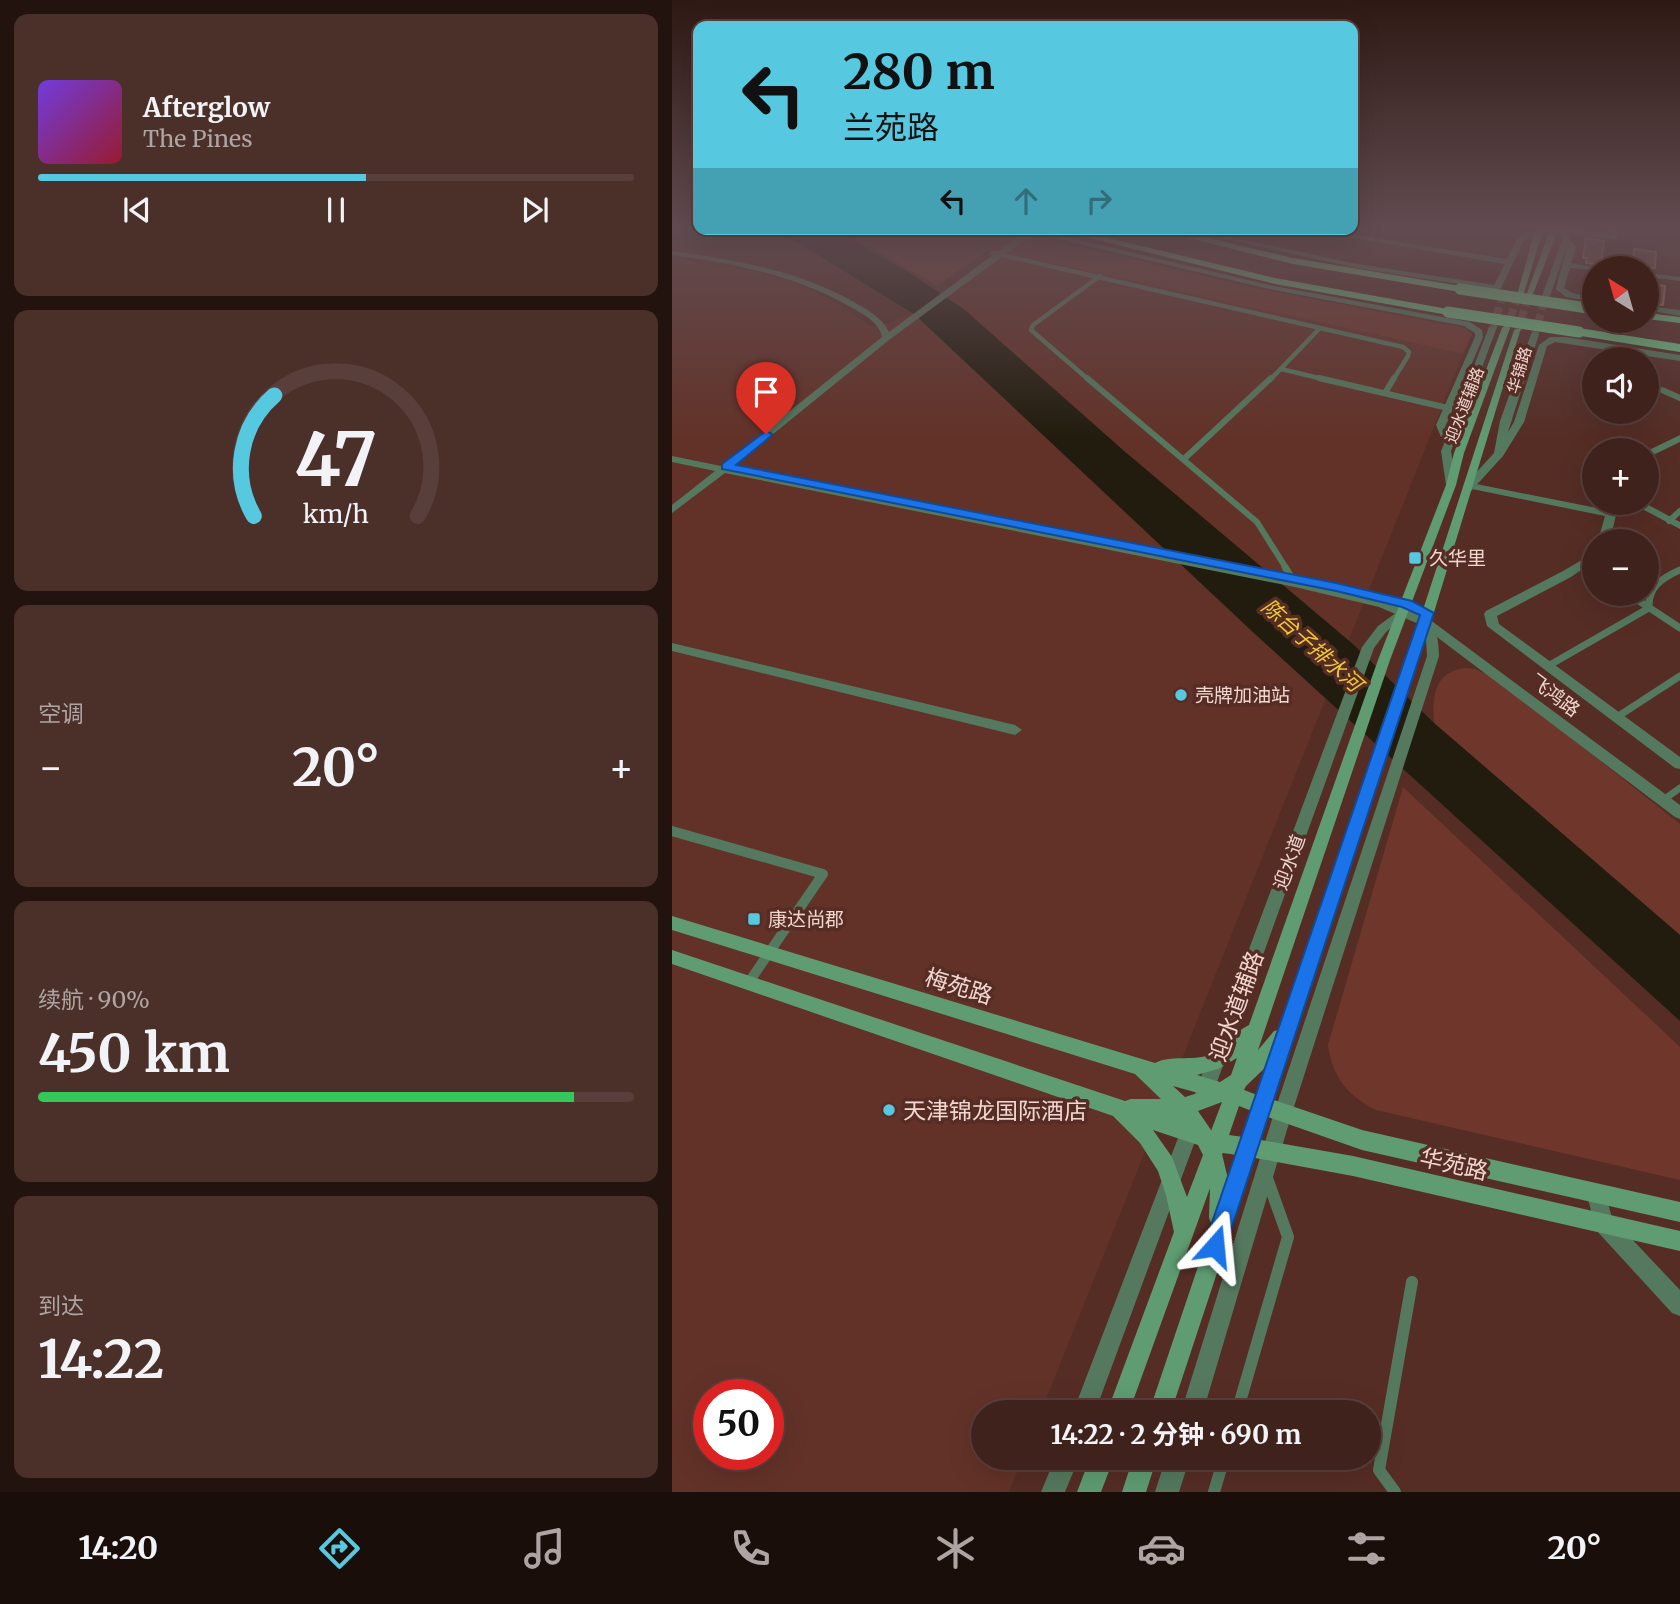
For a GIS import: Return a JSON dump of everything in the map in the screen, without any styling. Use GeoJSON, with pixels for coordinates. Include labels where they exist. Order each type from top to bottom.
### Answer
{"type":"FeatureCollection","features":[{"type":"Feature","properties":{"kind":"highway"},"geometry":{"type":"LineString","coordinates":[[1379,300],[1680,348]]}},
{"type":"Feature","properties":{"kind":"highway"},"geometry":{"type":"LineString","coordinates":[[1531,300],[1582,307]]}},
{"type":"Feature","properties":{"kind":"highway"},"geometry":{"type":"LineString","coordinates":[[1659,317],[1680,320]]}},
{"type":"Feature","properties":{"kind":"main road","name":"迎水道"},"geometry":{"type":"LineString","coordinates":[[1122,1400],[1183,1234],[1209,1114],[1258,1022],[1384,660],[1451,485],[1499,327]]}},
{"type":"Feature","properties":{"kind":"main road"},"geometry":{"type":"LineString","coordinates":[[1164,1400],[1287,1027],[1427,618],[1518,330]]}},
{"type":"Feature","properties":{"kind":"main road","name":"梅苑路"},"geometry":{"type":"LineString","coordinates":[[672,923],[1136,1066],[1209,1114]]}},
{"type":"Feature","properties":{"kind":"main road"},"geometry":{"type":"LineString","coordinates":[[672,957],[1112,1106],[1209,1114]]}},
{"type":"Feature","properties":{"kind":"main road"},"geometry":{"type":"LineString","coordinates":[[1136,1066],[1173,1069],[1215,1063],[1234,1052],[1258,1022]]}},
{"type":"Feature","properties":{"kind":"main road"},"geometry":{"type":"LineString","coordinates":[[1209,1114],[1270,1050],[1287,1027]]}},
{"type":"Feature","properties":{"kind":"main road"},"geometry":{"type":"LineString","coordinates":[[1136,1066],[1209,1114],[1220,1191],[1215,1246]]}},
{"type":"Feature","properties":{"kind":"main road","name":"华苑路"},"geometry":{"type":"LineString","coordinates":[[1209,1114],[1261,1105],[1362,1140],[1680,1212]]}},
{"type":"Feature","properties":{"kind":"main road"},"geometry":{"type":"LineString","coordinates":[[1112,1106],[1209,1114]]}},
{"type":"Feature","properties":{"kind":"main road"},"geometry":{"type":"LineString","coordinates":[[1112,1106],[1136,1125],[1158,1149],[1180,1208],[1183,1234]]}},
{"type":"Feature","properties":{"kind":"main road","name":"华苑路"},"geometry":{"type":"LineString","coordinates":[[1209,1114],[1247,1149],[1353,1166],[1680,1241]]}},
{"type":"Feature","properties":{"kind":"main road"},"geometry":{"type":"LineString","coordinates":[[1089,1492],[1097,1470]]}},
{"type":"Feature","properties":{"kind":"main road"},"geometry":{"type":"LineString","coordinates":[[1134,1492],[1141,1470]]}},
{"type":"Feature","properties":{"kind":"street"},"geometry":{"type":"LineString","coordinates":[[836,300],[859,312],[885,336]]}},
{"type":"Feature","properties":{"kind":"street"},"geometry":{"type":"LineString","coordinates":[[672,510],[721,467],[934,300]]}},
{"type":"Feature","properties":{"kind":"street"},"geometry":{"type":"LineString","coordinates":[[1337,300],[1467,324],[1479,332],[1441,425],[1449,444]]}},
{"type":"Feature","properties":{"kind":"street"},"geometry":{"type":"LineString","coordinates":[[1659,310],[1680,313]]}},
{"type":"Feature","properties":{"kind":"street","name":"迎水道辅路"},"geometry":{"type":"LineString","coordinates":[[1451,485],[1446,451],[1499,327]]}},
{"type":"Feature","properties":{"kind":"street"},"geometry":{"type":"LineString","coordinates":[[1469,488],[1499,454],[1505,421],[1535,334]]}},
{"type":"Feature","properties":{"kind":"street","name":"华锦路"},"geometry":{"type":"LineString","coordinates":[[1499,454],[1519,422],[1543,345],[1549,341],[1566,340],[1680,358]]}},
{"type":"Feature","properties":{"kind":"street"},"geometry":{"type":"LineString","coordinates":[[1659,449],[1680,438]]}},
{"type":"Feature","properties":{"kind":"street","name":"飞鸿路"},"geometry":{"type":"LineString","coordinates":[[672,457],[1287,579],[1406,608],[1427,618],[1674,796],[1680,813]]}},
{"type":"Feature","properties":{"kind":"street"},"geometry":{"type":"LineString","coordinates":[[672,502],[721,467]]}},
{"type":"Feature","properties":{"kind":"street"},"geometry":{"type":"LineString","coordinates":[[1469,488],[1582,504]]}},
{"type":"Feature","properties":{"kind":"street"},"geometry":{"type":"LineString","coordinates":[[1658,515],[1674,524]]}},
{"type":"Feature","properties":{"kind":"street"},"geometry":{"type":"LineString","coordinates":[[1580,566],[1490,614],[1493,626],[1678,759]]}},
{"type":"Feature","properties":{"kind":"street","name":"迎水道辅路"},"geometry":{"type":"LineString","coordinates":[[1089,1400],[1172,1181],[1209,1114],[1215,1063],[1367,650],[1382,629],[1406,608]]}},
{"type":"Feature","properties":{"kind":"street"},"geometry":{"type":"LineString","coordinates":[[1196,1400],[1283,1113],[1433,656],[1427,618]]}},
{"type":"Feature","properties":{"kind":"street"},"geometry":{"type":"LineString","coordinates":[[672,647],[1015,730]]}},
{"type":"Feature","properties":{"kind":"street"},"geometry":{"type":"LineString","coordinates":[[1597,1195],[1603,1223],[1680,1305]]}},
{"type":"Feature","properties":{"kind":"street"},"geometry":{"type":"LineString","coordinates":[[1054,1492],[1062,1470]]}},
{"type":"Feature","properties":{"kind":"street"},"geometry":{"type":"LineString","coordinates":[[1167,1492],[1174,1470]]}},
{"type":"Feature","properties":{"kind":"lane"},"geometry":{"type":"LineString","coordinates":[[1068,300],[1033,325],[1031,330],[1257,522],[1287,579]]}},
{"type":"Feature","properties":{"kind":"lane"},"geometry":{"type":"LineString","coordinates":[[1196,300],[1319,330],[1403,347],[1409,352],[1385,393]]}},
{"type":"Feature","properties":{"kind":"lane"},"geometry":{"type":"LineString","coordinates":[[1184,459],[1319,330]]}},
{"type":"Feature","properties":{"kind":"lane"},"geometry":{"type":"LineString","coordinates":[[1281,369],[1448,408]]}},
{"type":"Feature","properties":{"kind":"lane"},"geometry":{"type":"LineString","coordinates":[[1662,390],[1680,398]]}},
{"type":"Feature","properties":{"kind":"lane"},"geometry":{"type":"LineString","coordinates":[[1674,524],[1680,511]]}},
{"type":"Feature","properties":{"kind":"lane"},"geometry":{"type":"LineString","coordinates":[[1649,608],[1648,597],[1655,584],[1662,577],[1680,570]]}},
{"type":"Feature","properties":{"kind":"lane"},"geometry":{"type":"LineString","coordinates":[[1646,606],[1680,628]]}},
{"type":"Feature","properties":{"kind":"lane"},"geometry":{"type":"LineString","coordinates":[[1548,666],[1649,608]]}},
{"type":"Feature","properties":{"kind":"lane"},"geometry":{"type":"LineString","coordinates":[[1617,717],[1680,676]]}},
{"type":"Feature","properties":{"kind":"lane"},"geometry":{"type":"LineString","coordinates":[[672,831],[823,874],[749,982]]}},
{"type":"Feature","properties":{"kind":"lane"},"geometry":{"type":"LineString","coordinates":[[1241,1400],[1289,1237],[1266,1175]]}},
{"type":"Feature","properties":{"kind":"lane"},"geometry":{"type":"LineString","coordinates":[[1395,1492],[1379,1470],[1412,1282]]}},
{"type":"Feature","properties":{"kind":"lane"},"geometry":{"type":"LineString","coordinates":[[1214,1492],[1220,1470]]}},
{"type":"Feature","properties":{"kind":"shaded area"},"geometry":{"type":"Polygon","coordinates":[[[672,300],[830,300],[871,326],[889,323],[940,300],[1219,300],[1463,354],[1046,1400],[971,1400],[971,1470],[1018,1470],[1009,1492],[672,1492],[672,300]]]}},
{"type":"Feature","properties":{"kind":"shaded area"},"geometry":{"type":"Polygon","coordinates":[[[1218,300],[1317,300],[1466,328],[1472,334],[1463,354],[1218,300]]]}},
{"type":"Feature","properties":{"kind":"shaded area"},"geometry":{"type":"Polygon","coordinates":[[[1465,668],[1494,677],[1680,824],[1680,935],[1434,723],[1437,687],[1447,675],[1465,668]]]}},
{"type":"Feature","properties":{"kind":"shaded area"},"geometry":{"type":"Polygon","coordinates":[[[1403,787],[1680,1047],[1680,1180],[1376,1110],[1349,1092],[1343,1084],[1330,1057],[1328,1045],[1403,787]]]}},
{"type":"Feature","properties":{"kind":"water","name":"陈台子排水河"},"geometry":{"type":"Polygon","coordinates":[[[891,300],[950,300],[965,310],[1123,450],[1354,645],[1434,723],[1680,935],[1680,1021],[1256,635],[914,314],[891,300]]]}},
{"type":"Feature","properties":{"kind":"tunnel"},"geometry":{"type":"LineString","coordinates":[[1493,327],[1501,300]]}},
{"type":"Feature","properties":{"kind":"tunnel"},"geometry":{"type":"LineString","coordinates":[[1506,328],[1517,300]]}},
{"type":"Feature","properties":{"kind":"tunnel"},"geometry":{"type":"LineString","coordinates":[[1518,330],[1527,300]]}},
{"type":"Feature","properties":{"kind":"tunnel"},"geometry":{"type":"LineString","coordinates":[[1535,334],[1545,300]]}},
{"type":"Feature","properties":{"kind":"place","name":"久华里"},"geometry":{"type":"Point","coordinates":[1415,558]}},
{"type":"Feature","properties":{"kind":"place","name":"壳牌加油站"},"geometry":{"type":"Point","coordinates":[1181,695]}},
{"type":"Feature","properties":{"kind":"place","name":"康达尚郡"},"geometry":{"type":"Point","coordinates":[754,919]}},
{"type":"Feature","properties":{"kind":"place","name":"天津锦龙国际酒店"},"geometry":{"type":"Point","coordinates":[889,1110]}},
{"type":"Feature","properties":{"kind":"route"},"geometry":{"type":"LineString","coordinates":[[766,434],[726,466],[1336,587],[1394,600],[1427,613],[1215,1246]]}}]}
